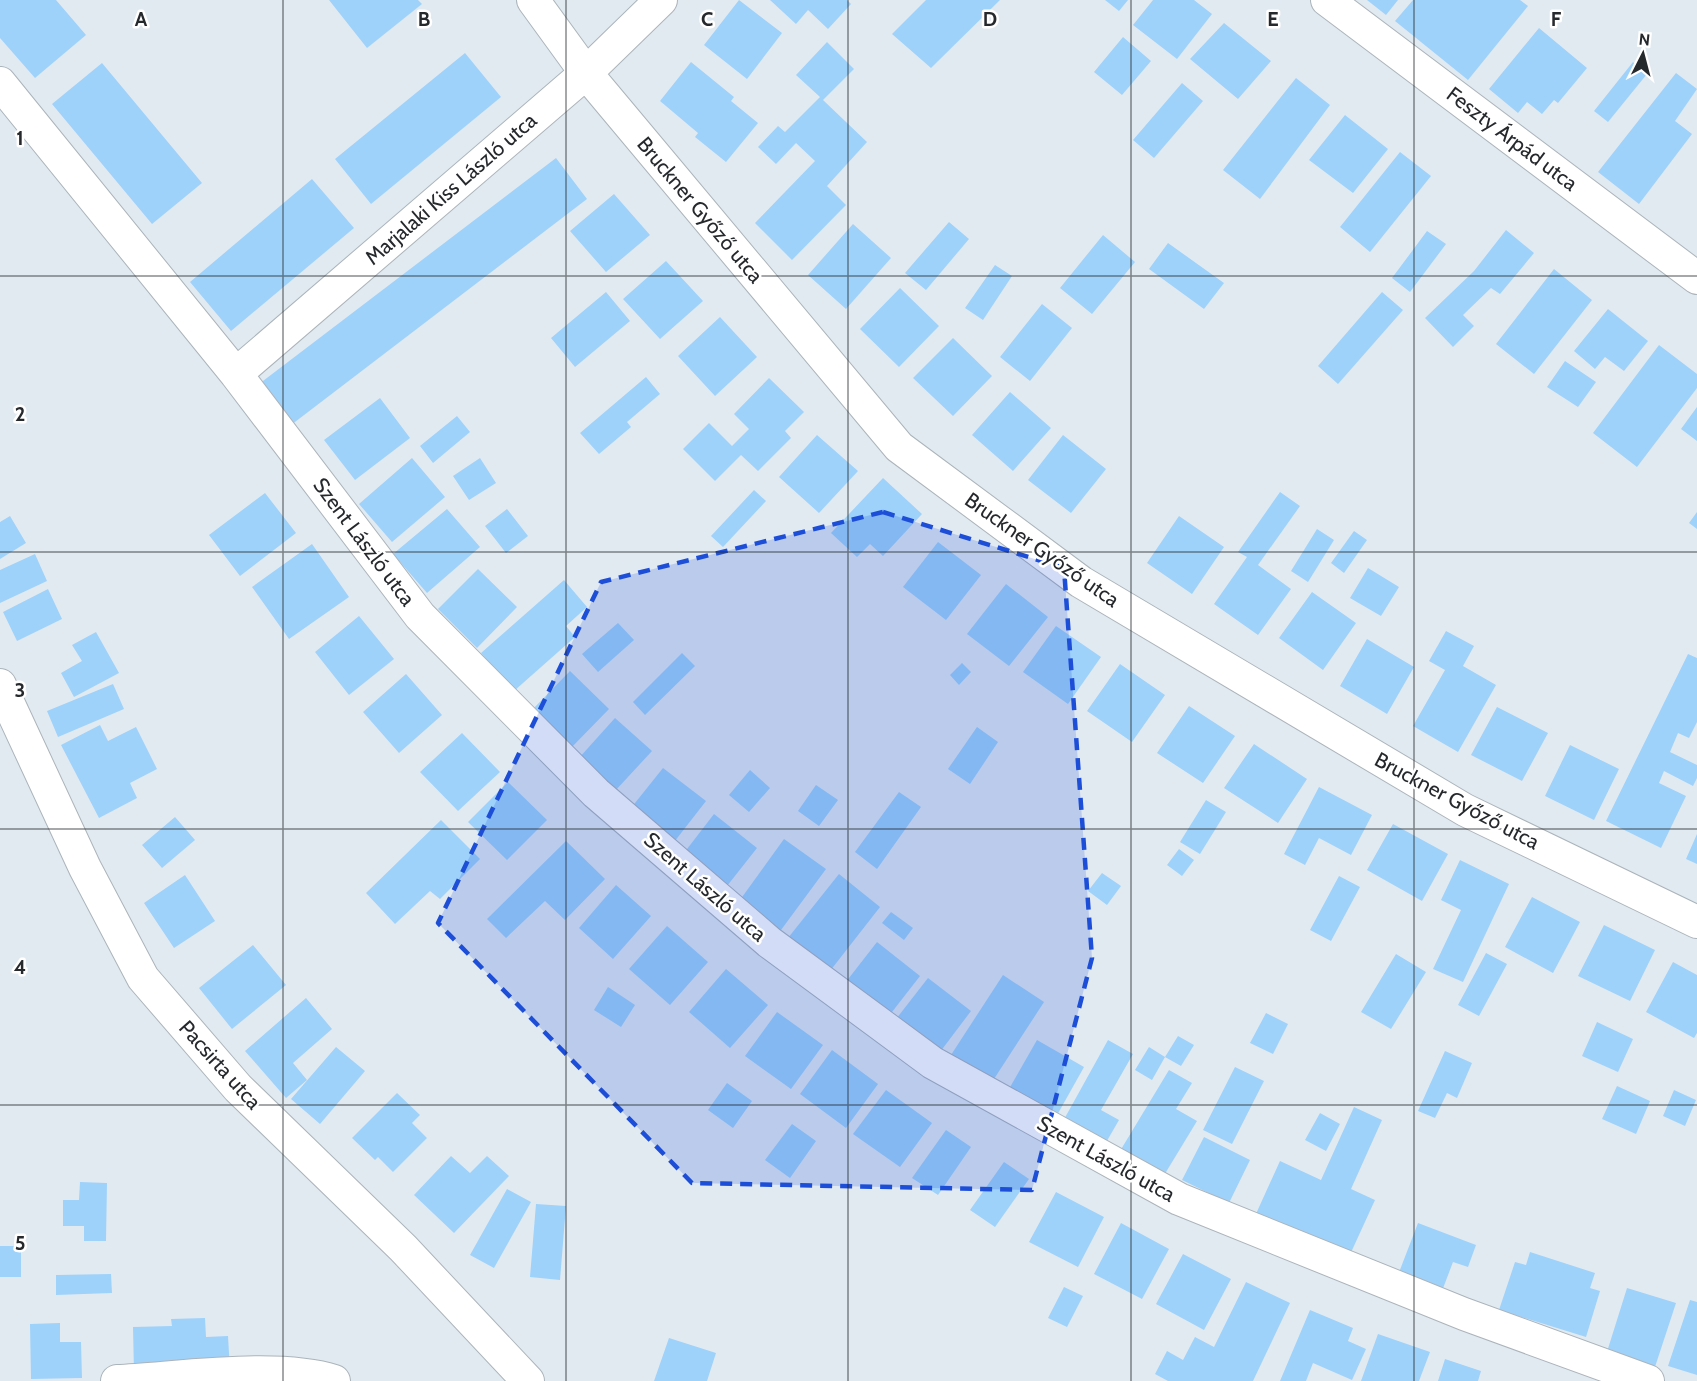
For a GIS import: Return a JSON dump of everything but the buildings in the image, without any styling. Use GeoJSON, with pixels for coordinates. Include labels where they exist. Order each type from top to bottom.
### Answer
{"type":"FeatureCollection","features":[{"type":"Feature","properties":{"kind":"street","name":"Bruckner Győző utca"},"geometry":{"type":"LineString","coordinates":[[533,0],[586,73],[899,447],[1081,582],[1465,810],[1697,922]]}},
{"type":"Feature","properties":{"kind":"street","name":"Marjalaki Kiss László utca"},"geometry":{"type":"LineString","coordinates":[[236,374],[586,73],[661,0]]}},
{"type":"Feature","properties":{"kind":"street","name":"Feszty Árpád utca"},"geometry":{"type":"LineString","coordinates":[[1327,0],[1697,278]]}},
{"type":"Feature","properties":{"kind":"street","name":"Szent László utca"},"geometry":{"type":"LineString","coordinates":[[0,83],[236,374],[420,616],[596,794],[769,942],[933,1063],[1179,1199],[1464,1314],[1648,1381]]}},
{"type":"Feature","properties":{"kind":"street","name":"Pacsirta utca"},"geometry":{"type":"LineString","coordinates":[[0,685],[85,868],[142,978],[238,1088],[404,1248],[530,1379]]}},
{"type":"Feature","properties":{"kind":"street"},"geometry":{"type":"LineString","coordinates":[[117,1381],[238,1374],[312,1374],[334,1381]]}},
{"type":"Feature","properties":{"kind":"highlighted area"},"geometry":{"type":"Polygon","coordinates":[[[883,512],[1064,568],[1092,958],[1032,1190],[692,1183],[438,923],[601,582],[883,512]]]}}]}
